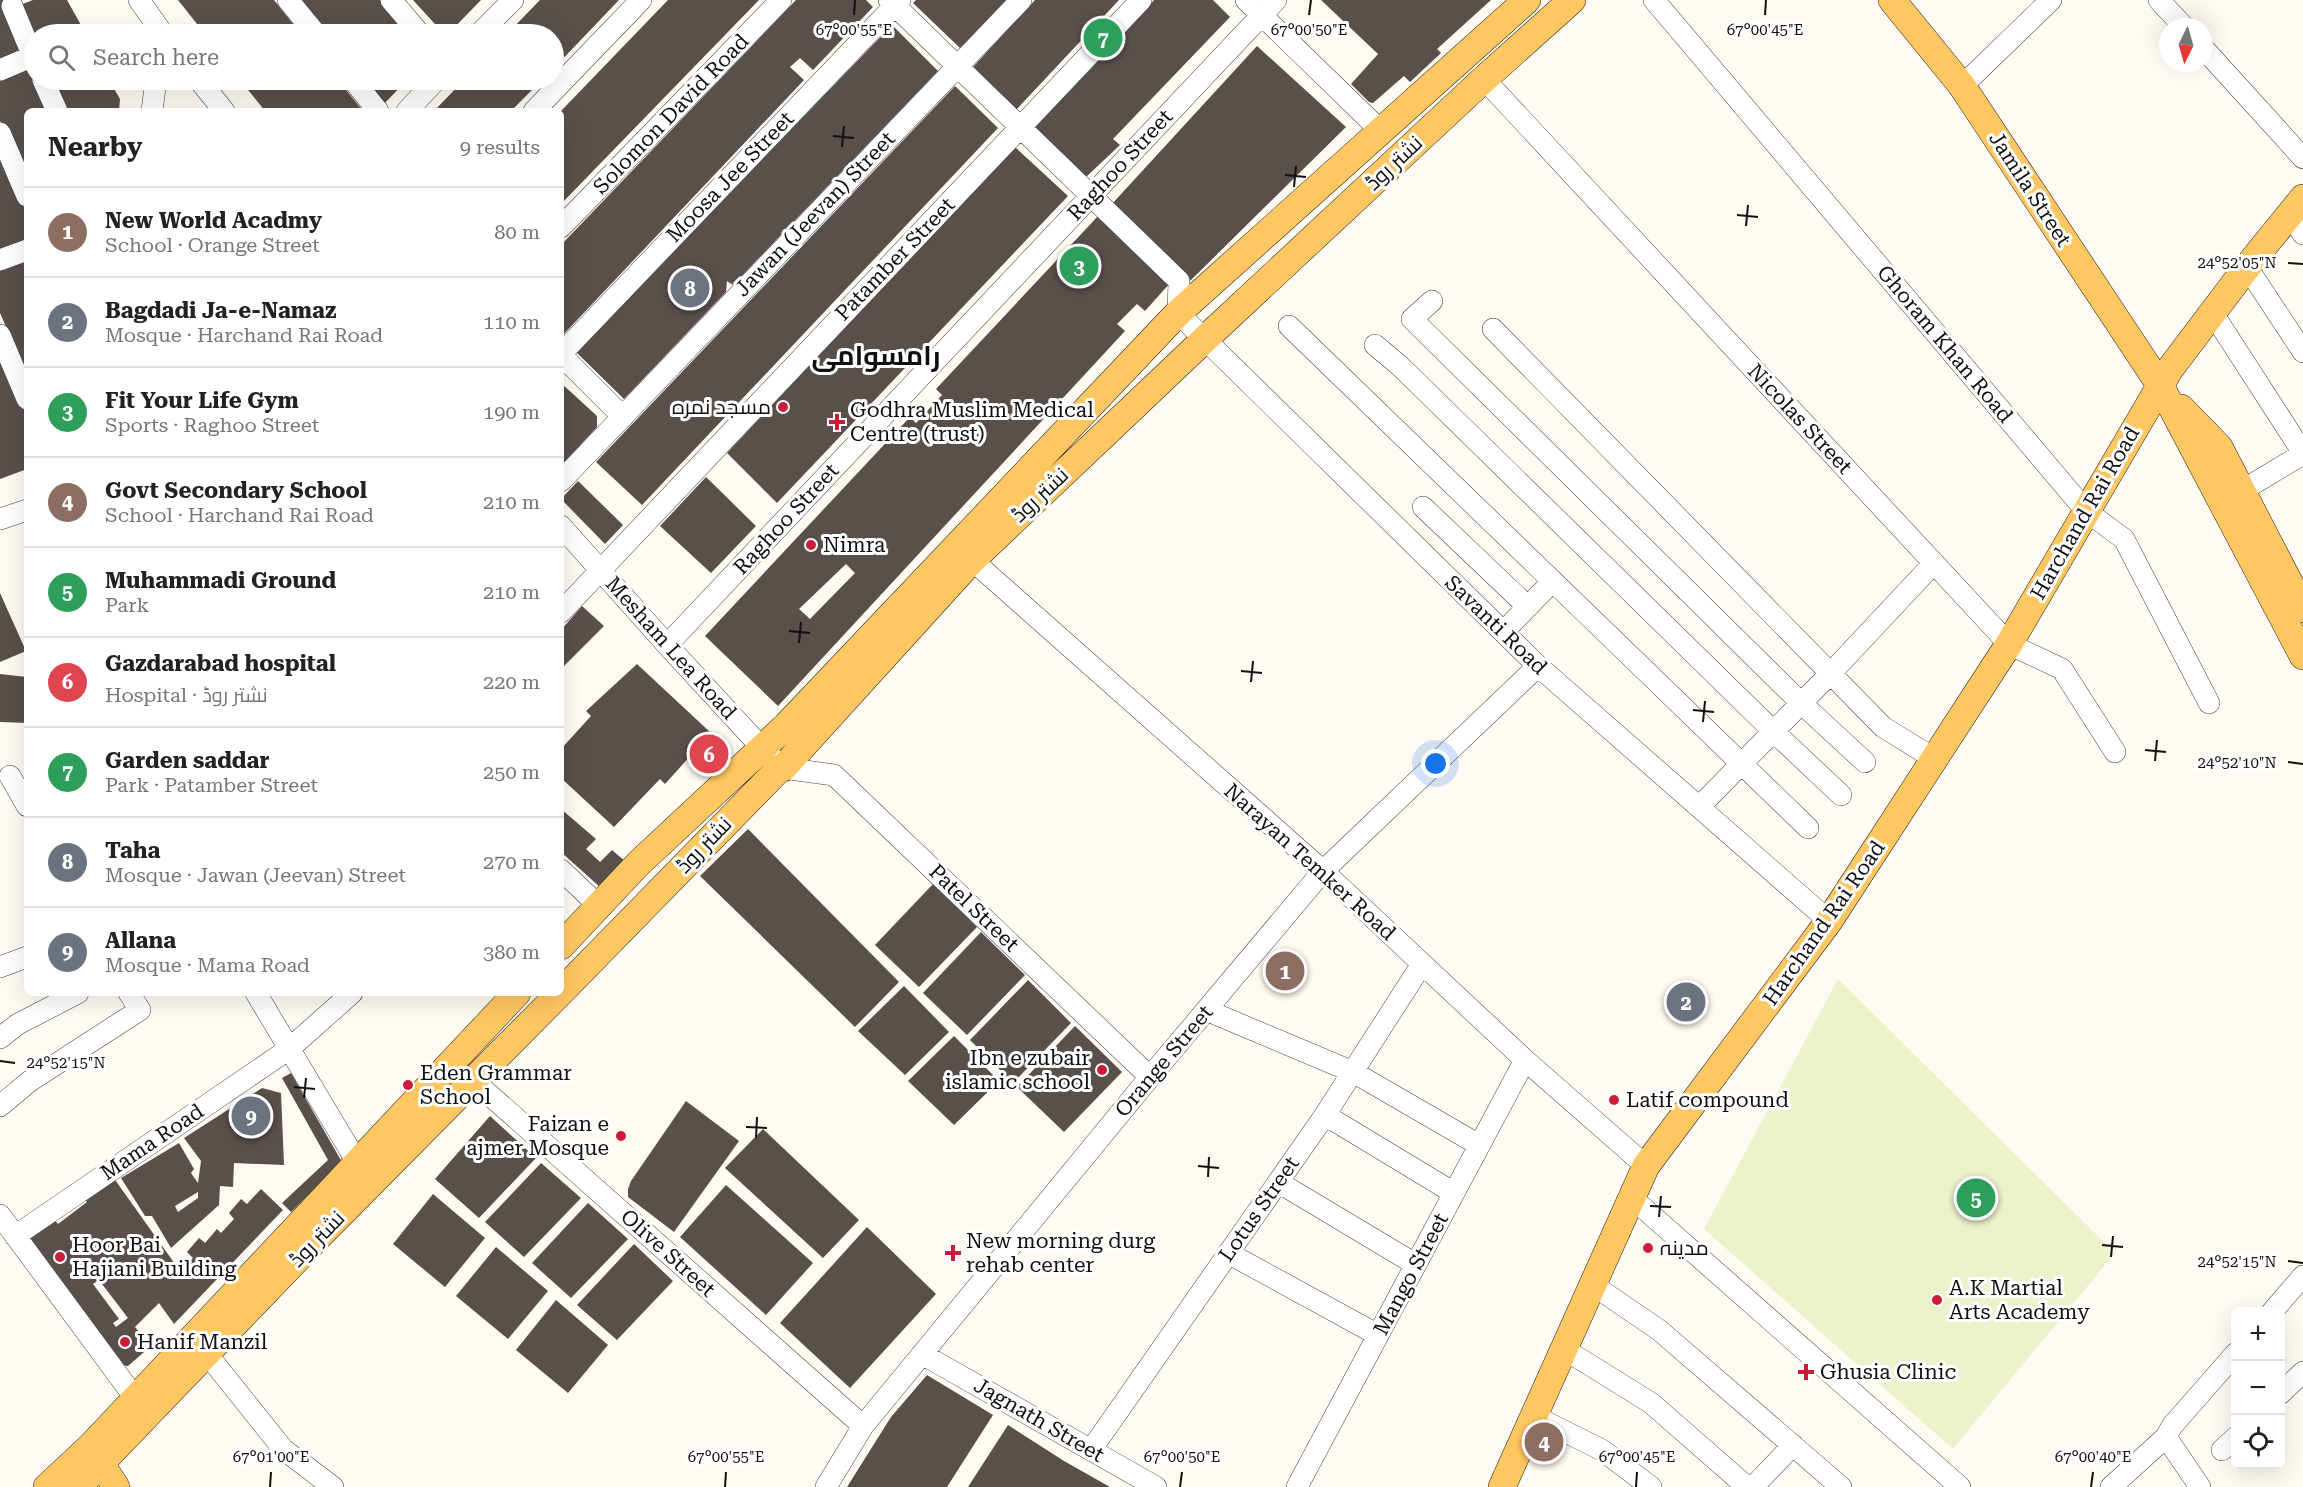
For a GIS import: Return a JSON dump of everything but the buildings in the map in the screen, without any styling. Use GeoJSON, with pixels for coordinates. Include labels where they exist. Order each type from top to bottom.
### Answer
{"type":"FeatureCollection","features":[{"type":"Feature","properties":{"kind":"main road","name":"نشتر روڈ"},"geometry":{"type":"LineString","coordinates":[[564,943],[639,863],[786,726],[1178,313],[1527,0]]}},
{"type":"Feature","properties":{"kind":"main road","name":"نشتر روڈ"},"geometry":{"type":"LineString","coordinates":[[564,988],[780,768],[783,768],[972,560],[1205,339],[1572,0]]}},
{"type":"Feature","properties":{"kind":"main road","name":"Jamila Street"},"geometry":{"type":"LineString","coordinates":[[1892,0],[1962,86],[2165,377],[2219,447],[2303,609]]}},
{"type":"Feature","properties":{"kind":"main road","name":"Harchand Rai Road"},"geometry":{"type":"LineString","coordinates":[[1502,1487],[1646,1166],[1829,921],[2009,644],[2165,377],[2247,267],[2299,215]]}},
{"type":"Feature","properties":{"kind":"main road","name":"Jamila Street"},"geometry":{"type":"LineString","coordinates":[[2165,377],[2299,638]]}},
{"type":"Feature","properties":{"kind":"main road","name":"نشتر روڈ"},"geometry":{"type":"LineString","coordinates":[[78,1487],[95,1456],[135,1398],[514,996]]}},
{"type":"Feature","properties":{"kind":"main road","name":"نشتر روڈ"},"geometry":{"type":"LineString","coordinates":[[47,1487],[95,1456],[207,1354],[323,1232],[556,996]]}},
{"type":"Feature","properties":{"kind":"main road"},"geometry":{"type":"LineString","coordinates":[[95,1456],[116,1487]]}},
{"type":"Feature","properties":{"kind":"street"},"geometry":{"type":"LineString","coordinates":[[139,0],[156,24]]}},
{"type":"Feature","properties":{"kind":"street"},"geometry":{"type":"LineString","coordinates":[[288,0],[308,24]]}},
{"type":"Feature","properties":{"kind":"street"},"geometry":{"type":"LineString","coordinates":[[391,0],[411,24]]}},
{"type":"Feature","properties":{"kind":"street"},"geometry":{"type":"LineString","coordinates":[[489,24],[513,0]]}},
{"type":"Feature","properties":{"kind":"street"},"geometry":{"type":"LineString","coordinates":[[564,80],[641,0]]}},
{"type":"Feature","properties":{"kind":"street","name":"Solomon David Road"},"geometry":{"type":"LineString","coordinates":[[564,224],[781,0]]}},
{"type":"Feature","properties":{"kind":"street","name":"Jawan (Jeevan) Street"},"geometry":{"type":"LineString","coordinates":[[564,479],[1021,0]]}},
{"type":"Feature","properties":{"kind":"street","name":"Patamber Street"},"geometry":{"type":"LineString","coordinates":[[564,609],[1142,0]]}},
{"type":"Feature","properties":{"kind":"street"},"geometry":{"type":"LineString","coordinates":[[1246,0],[1269,8],[1381,131]]}},
{"type":"Feature","properties":{"kind":"street","name":"Ghoram Khan Road"},"geometry":{"type":"LineString","coordinates":[[1654,0],[2086,511],[2124,539],[2209,703]]}},
{"type":"Feature","properties":{"kind":"street"},"geometry":{"type":"LineString","coordinates":[[1962,86],[2051,0]]}},
{"type":"Feature","properties":{"kind":"street"},"geometry":{"type":"LineString","coordinates":[[2159,0],[2176,18]]}},
{"type":"Feature","properties":{"kind":"street"},"geometry":{"type":"LineString","coordinates":[[895,2],[957,66],[1179,281],[1178,313]]}},
{"type":"Feature","properties":{"kind":"street","name":"Moosa Jee Street"},"geometry":{"type":"LineString","coordinates":[[564,351],[895,2]]}},
{"type":"Feature","properties":{"kind":"street"},"geometry":{"type":"LineString","coordinates":[[12,6],[24,34]]}},
{"type":"Feature","properties":{"kind":"street","name":"Raghoo Street"},"geometry":{"type":"LineString","coordinates":[[667,645],[1269,8]]}},
{"type":"Feature","properties":{"kind":"street"},"geometry":{"type":"LineString","coordinates":[[2213,59],[2303,158]]}},
{"type":"Feature","properties":{"kind":"street"},"geometry":{"type":"LineString","coordinates":[[0,70],[24,62]]}},
{"type":"Feature","properties":{"kind":"street","name":"Nicolas Street"},"geometry":{"type":"LineString","coordinates":[[1484,79],[2009,644],[2062,669],[2115,752]]}},
{"type":"Feature","properties":{"kind":"street"},"geometry":{"type":"LineString","coordinates":[[48,90],[56,108]]}},
{"type":"Feature","properties":{"kind":"street"},"geometry":{"type":"LineString","coordinates":[[152,108],[155,90]]}},
{"type":"Feature","properties":{"kind":"street"},"geometry":{"type":"LineString","coordinates":[[207,90],[222,108]]}},
{"type":"Feature","properties":{"kind":"street"},"geometry":{"type":"LineString","coordinates":[[361,90],[376,108]]}},
{"type":"Feature","properties":{"kind":"street"},"geometry":{"type":"LineString","coordinates":[[410,108],[427,90]]}},
{"type":"Feature","properties":{"kind":"street"},"geometry":{"type":"LineString","coordinates":[[537,108],[554,90]]}},
{"type":"Feature","properties":{"kind":"street"},"geometry":{"type":"LineString","coordinates":[[0,133],[24,189]]}},
{"type":"Feature","properties":{"kind":"street"},"geometry":{"type":"LineString","coordinates":[[0,260],[24,251]]}},
{"type":"Feature","properties":{"kind":"street"},"geometry":{"type":"LineString","coordinates":[[2247,267],[2303,352]]}},
{"type":"Feature","properties":{"kind":"street"},"geometry":{"type":"LineString","coordinates":[[1432,301],[1413,319],[1801,703],[1865,762]]}},
{"type":"Feature","properties":{"kind":"street"},"geometry":{"type":"LineString","coordinates":[[2212,312],[2303,454],[2243,490]]}},
{"type":"Feature","properties":{"kind":"street","name":"Savanti Road"},"geometry":{"type":"LineString","coordinates":[[1178,313],[1538,666],[1829,921]]}},
{"type":"Feature","properties":{"kind":"street"},"geometry":{"type":"LineString","coordinates":[[1289,327],[1808,828]]}},
{"type":"Feature","properties":{"kind":"street"},"geometry":{"type":"LineString","coordinates":[[1492,329],[1883,728],[1935,759]]}},
{"type":"Feature","properties":{"kind":"street"},"geometry":{"type":"LineString","coordinates":[[0,334],[24,392]]}},
{"type":"Feature","properties":{"kind":"street"},"geometry":{"type":"LineString","coordinates":[[1375,345],[1408,374],[1841,795]]}},
{"type":"Feature","properties":{"kind":"street"},"geometry":{"type":"LineString","coordinates":[[564,357],[623,417]]}},
{"type":"Feature","properties":{"kind":"street"},"geometry":{"type":"LineString","coordinates":[[1423,507],[1528,607]]}},
{"type":"Feature","properties":{"kind":"street"},"geometry":{"type":"LineString","coordinates":[[0,519],[24,511]]}},
{"type":"Feature","properties":{"kind":"street","name":"Mesham Lea Road"},"geometry":{"type":"LineString","coordinates":[[564,529],[667,645],[783,768]]}},
{"type":"Feature","properties":{"kind":"street","name":"Narayan Temker Road"},"geometry":{"type":"LineString","coordinates":[[972,560],[1323,871],[1525,1060],[1646,1166]]}},
{"type":"Feature","properties":{"kind":"street"},"geometry":{"type":"LineString","coordinates":[[1699,807],[1830,674],[1934,563]]}},
{"type":"Feature","properties":{"kind":"street"},"geometry":{"type":"LineString","coordinates":[[1503,632],[1553,581]]}},
{"type":"Feature","properties":{"kind":"street","name":"Orange Street"},"geometry":{"type":"LineString","coordinates":[[826,1487],[863,1426],[1323,871],[1538,666]]}},
{"type":"Feature","properties":{"kind":"street","name":"Patel Street"},"geometry":{"type":"LineString","coordinates":[[783,768],[834,775],[1150,1077]]}},
{"type":"Feature","properties":{"kind":"street"},"geometry":{"type":"LineString","coordinates":[[12,775],[24,800]]}},
{"type":"Feature","properties":{"kind":"street"},"geometry":{"type":"LineString","coordinates":[[564,873],[599,906]]}},
{"type":"Feature","properties":{"kind":"street"},"geometry":{"type":"LineString","coordinates":[[0,967],[24,958]]}},
{"type":"Feature","properties":{"kind":"street","name":"Lotus Street"},"geometry":{"type":"LineString","coordinates":[[1091,1450],[1326,1115],[1422,964]]}},
{"type":"Feature","properties":{"kind":"street"},"geometry":{"type":"LineString","coordinates":[[0,1038],[18,1024],[72,996]]}},
{"type":"Feature","properties":{"kind":"street"},"geometry":{"type":"LineString","coordinates":[[0,1106],[30,1081],[141,1010],[131,996]]}},
{"type":"Feature","properties":{"kind":"street"},"geometry":{"type":"LineString","coordinates":[[258,996],[357,1162]]}},
{"type":"Feature","properties":{"kind":"street","name":"Mama Road"},"geometry":{"type":"LineString","coordinates":[[15,1236],[289,1049],[349,996]]}},
{"type":"Feature","properties":{"kind":"street"},"geometry":{"type":"LineString","coordinates":[[1206,1010],[1353,1072],[1479,1145]]}},
{"type":"Feature","properties":{"kind":"street","name":"Mango Street"},"geometry":{"type":"LineString","coordinates":[[1297,1487],[1525,1060]]}},
{"type":"Feature","properties":{"kind":"street","name":"Olive Street"},"geometry":{"type":"LineString","coordinates":[[474,1081],[863,1426]]}},
{"type":"Feature","properties":{"kind":"street"},"geometry":{"type":"LineString","coordinates":[[1326,1115],[1454,1193]]}},
{"type":"Feature","properties":{"kind":"street"},"geometry":{"type":"LineString","coordinates":[[1278,1182],[1415,1264]]}},
{"type":"Feature","properties":{"kind":"street"},"geometry":{"type":"LineString","coordinates":[[1632,1198],[1960,1487]]}},
{"type":"Feature","properties":{"kind":"street"},"geometry":{"type":"LineString","coordinates":[[0,1215],[135,1398]]}},
{"type":"Feature","properties":{"kind":"street"},"geometry":{"type":"LineString","coordinates":[[1228,1253],[1378,1335]]}},
{"type":"Feature","properties":{"kind":"street"},"geometry":{"type":"LineString","coordinates":[[2276,1307],[2303,1276]]}},
{"type":"Feature","properties":{"kind":"street"},"geometry":{"type":"LineString","coordinates":[[1593,1285],[1659,1330],[1841,1487]]}},
{"type":"Feature","properties":{"kind":"street"},"geometry":{"type":"LineString","coordinates":[[1564,1349],[1651,1403],[1747,1487]]}},
{"type":"Feature","properties":{"kind":"street"},"geometry":{"type":"LineString","coordinates":[[207,1354],[283,1449],[333,1487]]}},
{"type":"Feature","properties":{"kind":"street","name":"Jagnath Street"},"geometry":{"type":"LineString","coordinates":[[922,1354],[1156,1487]]}},
{"type":"Feature","properties":{"kind":"street"},"geometry":{"type":"LineString","coordinates":[[2111,1487],[2166,1437],[2172,1426],[2231,1358]]}},
{"type":"Feature","properties":{"kind":"street"},"geometry":{"type":"LineString","coordinates":[[2285,1389],[2303,1372]]}},
{"type":"Feature","properties":{"kind":"street"},"geometry":{"type":"LineString","coordinates":[[1534,1416],[1602,1450],[1651,1487]]}},
{"type":"Feature","properties":{"kind":"street"},"geometry":{"type":"LineString","coordinates":[[2166,1437],[2200,1487]]}},
{"type":"Feature","properties":{"kind":"street"},"geometry":{"type":"LineString","coordinates":[[1754,1487],[1793,1445]]}},
{"type":"Feature","properties":{"kind":"green space"},"geometry":{"type":"Polygon","coordinates":[[[1838,979],[2115,1253],[1953,1449],[1704,1229],[1838,979]]]}},
{"type":"Feature","properties":{"kind":"place","name":"Garden saddar"},"geometry":{"type":"Point","coordinates":[1103,38]}},
{"type":"Feature","properties":{"kind":"place","name":"Fit Your Life Gym"},"geometry":{"type":"Point","coordinates":[1079,266]}},
{"type":"Feature","properties":{"kind":"place","name":"Taha"},"geometry":{"type":"Point","coordinates":[690,288]}},
{"type":"Feature","properties":{"kind":"place","name":"مسجد نمرہ"},"geometry":{"type":"Point","coordinates":[783,407]}},
{"type":"Feature","properties":{"kind":"place","name":"Godhra Muslim Medical Centre (trust)"},"geometry":{"type":"Point","coordinates":[837,422]}},
{"type":"Feature","properties":{"kind":"place","name":"Nimra"},"geometry":{"type":"Point","coordinates":[811,545]}},
{"type":"Feature","properties":{"kind":"place","name":"Gazdarabad hospital"},"geometry":{"type":"Point","coordinates":[709,754]}},
{"type":"Feature","properties":{"kind":"place","name":"New World Acadmy"},"geometry":{"type":"Point","coordinates":[1285,971]}},
{"type":"Feature","properties":{"kind":"place","name":"Bagdadi Ja-e-Namaz"},"geometry":{"type":"Point","coordinates":[1686,1002]}},
{"type":"Feature","properties":{"kind":"place","name":"Ibn e zubair islamic school"},"geometry":{"type":"Point","coordinates":[1102,1070]}},
{"type":"Feature","properties":{"kind":"place","name":"Eden Grammar School"},"geometry":{"type":"Point","coordinates":[408,1085]}},
{"type":"Feature","properties":{"kind":"place","name":"Latif compound"},"geometry":{"type":"Point","coordinates":[1614,1100]}},
{"type":"Feature","properties":{"kind":"place","name":"Allana"},"geometry":{"type":"Point","coordinates":[251,1116]}},
{"type":"Feature","properties":{"kind":"place","name":"Faizan e ajmer Mosque"},"geometry":{"type":"Point","coordinates":[621,1136]}},
{"type":"Feature","properties":{"kind":"place","name":"Muhammadi Ground"},"geometry":{"type":"Point","coordinates":[1976,1198]}},
{"type":"Feature","properties":{"kind":"place","name":"مدینہ"},"geometry":{"type":"Point","coordinates":[1648,1248]}},
{"type":"Feature","properties":{"kind":"place","name":"New morning durg rehab center"},"geometry":{"type":"Point","coordinates":[953,1253]}},
{"type":"Feature","properties":{"kind":"place","name":"Hoor Bai Hajiani Building"},"geometry":{"type":"Point","coordinates":[60,1257]}},
{"type":"Feature","properties":{"kind":"place","name":"A.K Martial Arts Academy"},"geometry":{"type":"Point","coordinates":[1937,1300]}},
{"type":"Feature","properties":{"kind":"place","name":"Hanif Manzil"},"geometry":{"type":"Point","coordinates":[125,1342]}},
{"type":"Feature","properties":{"kind":"place","name":"Ghusia Clinic"},"geometry":{"type":"Point","coordinates":[1806,1372]}},
{"type":"Feature","properties":{"kind":"place","name":"Govt Secondary School"},"geometry":{"type":"Point","coordinates":[1544,1442]}},
{"type":"Feature","properties":{"kind":"district","name":"رامسوامی"},"geometry":{"type":"Point","coordinates":[876,356]}}]}
